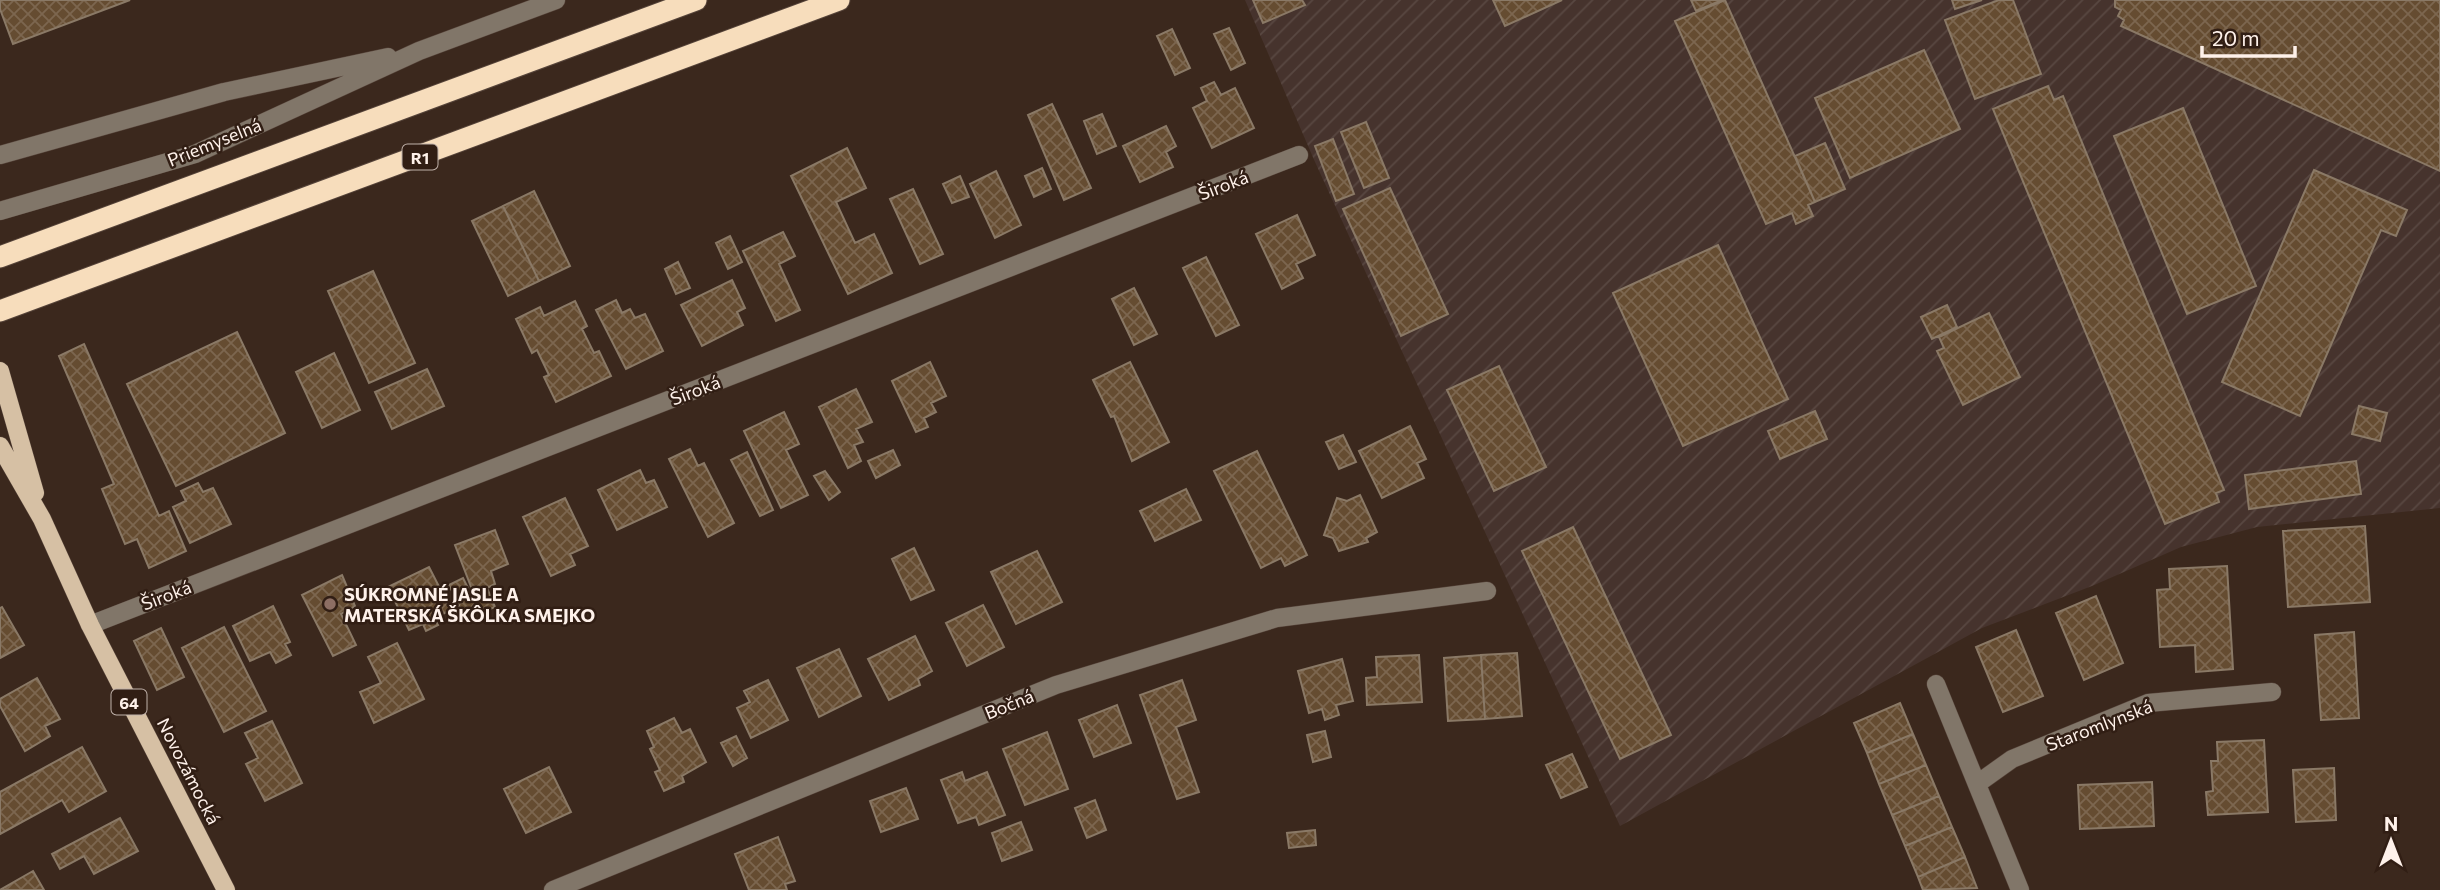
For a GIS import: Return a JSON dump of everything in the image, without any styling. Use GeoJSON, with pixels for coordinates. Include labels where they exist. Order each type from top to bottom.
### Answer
{"type":"FeatureCollection","features":[{"type":"Feature","properties":{"kind":"highway"},"geometry":{"type":"LineString","coordinates":[[0,257],[696,0]]}},
{"type":"Feature","properties":{"kind":"highway","name":"R1"},"geometry":{"type":"LineString","coordinates":[[0,311],[839,0]]}},
{"type":"Feature","properties":{"kind":"main road","name":"Novozámocká"},"geometry":{"type":"LineString","coordinates":[[0,372],[42,519]]}},
{"type":"Feature","properties":{"kind":"main road","name":"Novozámocká"},"geometry":{"type":"LineString","coordinates":[[0,446],[42,519],[90,625],[226,890]]}},
{"type":"Feature","properties":{"kind":"street","name":"Priemyselná"},"geometry":{"type":"LineString","coordinates":[[0,212],[195,154],[419,51],[556,0]]}},
{"type":"Feature","properties":{"kind":"street","name":"Priemyselná"},"geometry":{"type":"LineString","coordinates":[[0,155],[224,92],[419,51]]}},
{"type":"Feature","properties":{"kind":"street","name":"Široká"},"geometry":{"type":"LineString","coordinates":[[90,625],[1299,155]]}},
{"type":"Feature","properties":{"kind":"street","name":"Bočná"},"geometry":{"type":"LineString","coordinates":[[553,890],[1056,685],[1277,618],[1487,591]]}},
{"type":"Feature","properties":{"kind":"street"},"geometry":{"type":"LineString","coordinates":[[1936,684],[2020,890]]}},
{"type":"Feature","properties":{"kind":"street","name":"Staromlynská"},"geometry":{"type":"LineString","coordinates":[[1977,783],[2012,759],[2148,703],[2272,692]]}},
{"type":"Feature","properties":{"kind":"shaded area"},"geometry":{"type":"Polygon","coordinates":[[[1245,0],[2440,0],[2440,508],[2257,527],[2181,547],[2092,586],[1982,628],[1620,826],[1315,162],[1245,0]]]}},
{"type":"Feature","properties":{"kind":"building"},"geometry":{"type":"Polygon","coordinates":[[[0,0],[130,0],[13,44],[0,9],[0,0]]]}},
{"type":"Feature","properties":{"kind":"building"},"geometry":{"type":"Polygon","coordinates":[[[1253,0],[1302,0],[1305,5],[1263,23],[1253,0]]]}},
{"type":"Feature","properties":{"kind":"building"},"geometry":{"type":"Polygon","coordinates":[[[1493,0],[1562,0],[1505,26],[1493,0]]]}},
{"type":"Feature","properties":{"kind":"building"},"geometry":{"type":"Polygon","coordinates":[[[1691,0],[1722,0],[1696,11],[1691,0]]]}},
{"type":"Feature","properties":{"kind":"building"},"geometry":{"type":"Polygon","coordinates":[[[1725,0],[1815,202],[1808,205],[1813,216],[1796,224],[1792,213],[1766,224],[1675,21],[1725,0]]]}},
{"type":"Feature","properties":{"kind":"building"},"geometry":{"type":"Polygon","coordinates":[[[1952,0],[1982,0],[1955,9],[1952,0]]]}},
{"type":"Feature","properties":{"kind":"building"},"geometry":{"type":"Polygon","coordinates":[[[1999,0],[2013,0],[2041,74],[1975,99],[1945,20],[1999,0]]]}},
{"type":"Feature","properties":{"kind":"building"},"geometry":{"type":"Polygon","coordinates":[[[2115,0],[2440,0],[2440,171],[2121,26],[2124,20],[2118,16],[2121,10],[2115,7],[2115,0]]]}},
{"type":"Feature","properties":{"kind":"building"},"geometry":{"type":"Polygon","coordinates":[[[1229,28],[1245,63],[1231,70],[1214,34],[1229,28]]]}},
{"type":"Feature","properties":{"kind":"building"},"geometry":{"type":"Polygon","coordinates":[[[1172,29],[1190,68],[1175,75],[1157,36],[1172,29]]]}},
{"type":"Feature","properties":{"kind":"building"},"geometry":{"type":"Polygon","coordinates":[[[1924,50],[1960,129],[1850,178],[1815,98],[1924,50]]]}},
{"type":"Feature","properties":{"kind":"building"},"geometry":{"type":"Polygon","coordinates":[[[1214,82],[1221,95],[1235,88],[1254,128],[1212,148],[1193,108],[1207,101],[1201,88],[1214,82]]]}},
{"type":"Feature","properties":{"kind":"building"},"geometry":{"type":"Polygon","coordinates":[[[2048,86],[2054,100],[2063,96],[2224,490],[2216,493],[2219,502],[2165,524],[1993,109],[2048,86]]]}},
{"type":"Feature","properties":{"kind":"building"},"geometry":{"type":"Polygon","coordinates":[[[1052,104],[1091,188],[1064,200],[1028,115],[1052,104]]]}},
{"type":"Feature","properties":{"kind":"building"},"geometry":{"type":"Polygon","coordinates":[[[2183,108],[2256,286],[2187,314],[2114,136],[2183,108]]]}},
{"type":"Feature","properties":{"kind":"building"},"geometry":{"type":"Polygon","coordinates":[[[1102,114],[1116,146],[1097,154],[1084,121],[1102,114]]]}},
{"type":"Feature","properties":{"kind":"building"},"geometry":{"type":"Polygon","coordinates":[[[1366,122],[1389,178],[1364,188],[1341,132],[1366,122]]]}},
{"type":"Feature","properties":{"kind":"building"},"geometry":{"type":"Polygon","coordinates":[[[1166,126],[1176,146],[1166,152],[1173,167],[1140,182],[1123,146],[1166,126]]]}},
{"type":"Feature","properties":{"kind":"building"},"geometry":{"type":"Polygon","coordinates":[[[1333,139],[1354,194],[1336,201],[1315,146],[1333,139]]]}},
{"type":"Feature","properties":{"kind":"building"},"geometry":{"type":"Polygon","coordinates":[[[1825,143],[1845,189],[1815,202],[1795,156],[1825,143]]]}},
{"type":"Feature","properties":{"kind":"building"},"geometry":{"type":"Polygon","coordinates":[[[847,148],[866,188],[836,202],[855,243],[874,234],[892,273],[848,294],[791,176],[847,148]]]}},
{"type":"Feature","properties":{"kind":"building"},"geometry":{"type":"Polygon","coordinates":[[[1042,168],[1051,189],[1034,197],[1025,176],[1042,168]]]}},
{"type":"Feature","properties":{"kind":"building"},"geometry":{"type":"Polygon","coordinates":[[[2314,170],[2407,210],[2396,236],[2381,230],[2300,416],[2222,382],[2314,170]]]}},
{"type":"Feature","properties":{"kind":"building"},"geometry":{"type":"Polygon","coordinates":[[[996,171],[1021,225],[995,238],[970,184],[996,171]]]}},
{"type":"Feature","properties":{"kind":"building"},"geometry":{"type":"Polygon","coordinates":[[[960,176],[969,197],[952,203],[943,184],[960,176]]]}},
{"type":"Feature","properties":{"kind":"building"},"geometry":{"type":"Polygon","coordinates":[[[1390,188],[1448,314],[1401,336],[1343,209],[1390,188]]]}},
{"type":"Feature","properties":{"kind":"building"},"geometry":{"type":"Polygon","coordinates":[[[913,189],[943,254],[920,264],[890,199],[913,189]]]}},
{"type":"Feature","properties":{"kind":"building"},"geometry":{"type":"Polygon","coordinates":[[[534,191],[570,266],[539,281],[503,206],[534,191]]]}},
{"type":"Feature","properties":{"kind":"building"},"geometry":{"type":"Polygon","coordinates":[[[503,206],[539,281],[508,296],[472,221],[503,206]]]}},
{"type":"Feature","properties":{"kind":"building"},"geometry":{"type":"Polygon","coordinates":[[[1297,215],[1315,255],[1296,264],[1303,278],[1282,289],[1256,234],[1297,215]]]}},
{"type":"Feature","properties":{"kind":"building"},"geometry":{"type":"Polygon","coordinates":[[[783,232],[795,256],[779,264],[800,310],[776,321],[743,251],[783,232]]]}},
{"type":"Feature","properties":{"kind":"building"},"geometry":{"type":"Polygon","coordinates":[[[730,236],[742,262],[728,269],[716,243],[730,236]]]}},
{"type":"Feature","properties":{"kind":"building"},"geometry":{"type":"Polygon","coordinates":[[[1718,245],[1788,399],[1683,446],[1613,293],[1718,245]]]}},
{"type":"Feature","properties":{"kind":"building"},"geometry":{"type":"Polygon","coordinates":[[[1206,257],[1239,325],[1216,336],[1183,268],[1206,257]]]}},
{"type":"Feature","properties":{"kind":"building"},"geometry":{"type":"Polygon","coordinates":[[[678,262],[690,288],[676,294],[665,269],[678,262]]]}},
{"type":"Feature","properties":{"kind":"building"},"geometry":{"type":"Polygon","coordinates":[[[373,271],[415,363],[369,383],[328,291],[373,271]]]}},
{"type":"Feature","properties":{"kind":"building"},"geometry":{"type":"Polygon","coordinates":[[[732,280],[745,308],[737,312],[743,325],[702,346],[681,305],[732,280]]]}},
{"type":"Feature","properties":{"kind":"building"},"geometry":{"type":"Polygon","coordinates":[[[1134,288],[1157,334],[1134,345],[1112,299],[1134,288]]]}},
{"type":"Feature","properties":{"kind":"building"},"geometry":{"type":"Polygon","coordinates":[[[616,300],[622,313],[630,309],[635,318],[645,314],[663,351],[626,369],[596,310],[616,300]]]}},
{"type":"Feature","properties":{"kind":"building"},"geometry":{"type":"Polygon","coordinates":[[[575,301],[587,326],[582,329],[594,353],[599,351],[611,376],[556,402],[544,377],[549,375],[537,350],[532,353],[516,319],[540,307],[544,316],[575,301]]]}},
{"type":"Feature","properties":{"kind":"building"},"geometry":{"type":"Polygon","coordinates":[[[1947,305],[1957,327],[1932,339],[1921,317],[1947,305]]]}},
{"type":"Feature","properties":{"kind":"building"},"geometry":{"type":"Polygon","coordinates":[[[1989,313],[2020,377],[1963,405],[1937,351],[1944,348],[1939,337],[1989,313]]]}},
{"type":"Feature","properties":{"kind":"building"},"geometry":{"type":"Polygon","coordinates":[[[237,332],[285,433],[176,486],[127,384],[237,332]]]}},
{"type":"Feature","properties":{"kind":"building"},"geometry":{"type":"Polygon","coordinates":[[[84,344],[159,516],[169,511],[186,551],[149,568],[137,539],[125,544],[102,489],[114,484],[59,356],[84,344]]]}},
{"type":"Feature","properties":{"kind":"building"},"geometry":{"type":"Polygon","coordinates":[[[334,353],[360,410],[322,428],[296,372],[334,353]]]}},
{"type":"Feature","properties":{"kind":"building"},"geometry":{"type":"Polygon","coordinates":[[[930,362],[946,396],[931,403],[936,412],[924,418],[928,427],[916,432],[892,381],[930,362]]]}},
{"type":"Feature","properties":{"kind":"building"},"geometry":{"type":"Polygon","coordinates":[[[1130,362],[1169,442],[1132,461],[1114,416],[1111,417],[1093,380],[1130,362]]]}},
{"type":"Feature","properties":{"kind":"building"},"geometry":{"type":"Polygon","coordinates":[[[1499,366],[1546,467],[1494,491],[1447,390],[1499,366]]]}},
{"type":"Feature","properties":{"kind":"building"},"geometry":{"type":"Polygon","coordinates":[[[427,369],[444,406],[392,429],[375,392],[427,369]]]}},
{"type":"Feature","properties":{"kind":"building"},"geometry":{"type":"Polygon","coordinates":[[[856,389],[872,422],[856,429],[863,442],[854,445],[861,461],[848,468],[819,407],[856,389]]]}},
{"type":"Feature","properties":{"kind":"building"},"geometry":{"type":"Polygon","coordinates":[[[2359,406],[2387,413],[2380,441],[2352,434],[2359,406]]]}},
{"type":"Feature","properties":{"kind":"building"},"geometry":{"type":"Polygon","coordinates":[[[1815,411],[1827,439],[1780,459],[1768,431],[1815,411]]]}},
{"type":"Feature","properties":{"kind":"building"},"geometry":{"type":"Polygon","coordinates":[[[784,412],[799,444],[786,450],[808,495],[781,508],[744,431],[784,412]]]}},
{"type":"Feature","properties":{"kind":"building"},"geometry":{"type":"Polygon","coordinates":[[[1410,426],[1426,459],[1417,463],[1424,478],[1382,498],[1359,451],[1410,426]]]}},
{"type":"Feature","properties":{"kind":"building"},"geometry":{"type":"Polygon","coordinates":[[[1343,435],[1356,462],[1339,469],[1326,442],[1343,435]]]}},
{"type":"Feature","properties":{"kind":"building"},"geometry":{"type":"Polygon","coordinates":[[[690,449],[698,466],[704,463],[734,523],[708,537],[669,459],[690,449]]]}},
{"type":"Feature","properties":{"kind":"building"},"geometry":{"type":"Polygon","coordinates":[[[893,450],[900,465],[876,478],[868,461],[893,450]]]}},
{"type":"Feature","properties":{"kind":"building"},"geometry":{"type":"Polygon","coordinates":[[[1257,451],[1307,555],[1285,566],[1281,558],[1261,568],[1214,471],[1257,451]]]}},
{"type":"Feature","properties":{"kind":"building"},"geometry":{"type":"Polygon","coordinates":[[[747,452],[773,510],[760,516],[731,460],[747,452]]]}},
{"type":"Feature","properties":{"kind":"building"},"geometry":{"type":"Polygon","coordinates":[[[2356,461],[2361,494],[2249,509],[2245,475],[2356,461]]]}},
{"type":"Feature","properties":{"kind":"building"},"geometry":{"type":"Polygon","coordinates":[[[640,470],[646,483],[654,480],[667,507],[617,530],[598,490],[640,470]]]}},
{"type":"Feature","properties":{"kind":"building"},"geometry":{"type":"Polygon","coordinates":[[[825,471],[840,492],[829,500],[814,476],[825,471]]]}},
{"type":"Feature","properties":{"kind":"building"},"geometry":{"type":"Polygon","coordinates":[[[198,483],[203,492],[213,488],[231,524],[190,543],[173,507],[186,501],[181,491],[198,483]]]}},
{"type":"Feature","properties":{"kind":"building"},"geometry":{"type":"Polygon","coordinates":[[[1186,489],[1201,520],[1155,541],[1140,511],[1186,489]]]}},
{"type":"Feature","properties":{"kind":"building"},"geometry":{"type":"Polygon","coordinates":[[[1360,495],[1377,532],[1366,538],[1368,542],[1339,551],[1333,538],[1324,535],[1337,498],[1347,501],[1360,495]]]}},
{"type":"Feature","properties":{"kind":"building"},"geometry":{"type":"Polygon","coordinates":[[[565,498],[588,546],[570,554],[575,565],[551,576],[523,517],[565,498]]]}},
{"type":"Feature","properties":{"kind":"building"},"geometry":{"type":"Polygon","coordinates":[[[2365,526],[2370,602],[2288,607],[2283,531],[2365,526]]]}},
{"type":"Feature","properties":{"kind":"building"},"geometry":{"type":"Polygon","coordinates":[[[1573,527],[1671,735],[1620,759],[1522,551],[1573,527]]]}},
{"type":"Feature","properties":{"kind":"building"},"geometry":{"type":"Polygon","coordinates":[[[495,530],[508,564],[491,571],[495,584],[487,588],[495,607],[481,613],[455,545],[495,530]]]}},
{"type":"Feature","properties":{"kind":"building"},"geometry":{"type":"Polygon","coordinates":[[[914,548],[934,590],[911,600],[892,559],[914,548]]]}},
{"type":"Feature","properties":{"kind":"building"},"geometry":{"type":"Polygon","coordinates":[[[1037,551],[1062,602],[1016,624],[991,572],[1037,551]]]}},
{"type":"Feature","properties":{"kind":"building"},"geometry":{"type":"Polygon","coordinates":[[[2227,566],[2233,669],[2196,672],[2195,645],[2160,647],[2157,590],[2170,589],[2169,569],[2227,566]]]}},
{"type":"Feature","properties":{"kind":"building"},"geometry":{"type":"Polygon","coordinates":[[[429,567],[451,610],[434,618],[438,625],[426,631],[423,624],[409,630],[388,587],[429,567]]]}},
{"type":"Feature","properties":{"kind":"building"},"geometry":{"type":"Polygon","coordinates":[[[342,575],[355,606],[341,614],[356,645],[333,656],[302,595],[342,575]]]}},
{"type":"Feature","properties":{"kind":"building"},"geometry":{"type":"Polygon","coordinates":[[[463,578],[479,611],[465,618],[449,585],[463,578]]]}},
{"type":"Feature","properties":{"kind":"building"},"geometry":{"type":"Polygon","coordinates":[[[2096,596],[2123,663],[2084,680],[2056,613],[2096,596]]]}},
{"type":"Feature","properties":{"kind":"building"},"geometry":{"type":"Polygon","coordinates":[[[983,605],[1004,647],[967,666],[946,623],[983,605]]]}},
{"type":"Feature","properties":{"kind":"building"},"geometry":{"type":"Polygon","coordinates":[[[273,606],[290,642],[285,644],[291,655],[276,663],[270,652],[250,661],[233,626],[273,606]]]}},
{"type":"Feature","properties":{"kind":"building"},"geometry":{"type":"Polygon","coordinates":[[[2,607],[24,645],[0,658],[0,608],[2,607]]]}},
{"type":"Feature","properties":{"kind":"building"},"geometry":{"type":"Polygon","coordinates":[[[224,627],[266,711],[224,732],[182,648],[224,627]]]}},
{"type":"Feature","properties":{"kind":"building"},"geometry":{"type":"Polygon","coordinates":[[[161,628],[184,677],[157,690],[134,641],[161,628]]]}},
{"type":"Feature","properties":{"kind":"building"},"geometry":{"type":"Polygon","coordinates":[[[2016,630],[2043,696],[2003,712],[1976,647],[2016,630]]]}},
{"type":"Feature","properties":{"kind":"building"},"geometry":{"type":"Polygon","coordinates":[[[2354,632],[2359,718],[2321,720],[2315,635],[2354,632]]]}},
{"type":"Feature","properties":{"kind":"building"},"geometry":{"type":"Polygon","coordinates":[[[915,636],[932,671],[918,679],[920,685],[889,700],[868,659],[915,636]]]}},
{"type":"Feature","properties":{"kind":"building"},"geometry":{"type":"Polygon","coordinates":[[[397,643],[424,699],[374,723],[360,692],[381,683],[368,657],[397,643]]]}},
{"type":"Feature","properties":{"kind":"building"},"geometry":{"type":"Polygon","coordinates":[[[839,649],[861,696],[819,717],[797,668],[839,649]]]}},
{"type":"Feature","properties":{"kind":"building"},"geometry":{"type":"Polygon","coordinates":[[[1517,653],[1522,716],[1485,719],[1481,655],[1517,653]]]}},
{"type":"Feature","properties":{"kind":"building"},"geometry":{"type":"Polygon","coordinates":[[[1419,655],[1422,702],[1367,705],[1366,678],[1377,677],[1376,657],[1419,655]]]}},
{"type":"Feature","properties":{"kind":"building"},"geometry":{"type":"Polygon","coordinates":[[[1481,655],[1485,719],[1448,721],[1444,658],[1481,655]]]}},
{"type":"Feature","properties":{"kind":"building"},"geometry":{"type":"Polygon","coordinates":[[[1342,659],[1353,701],[1336,705],[1339,715],[1325,720],[1322,709],[1309,713],[1298,671],[1342,659]]]}},
{"type":"Feature","properties":{"kind":"building"},"geometry":{"type":"Polygon","coordinates":[[[37,678],[60,719],[45,726],[50,736],[25,751],[0,706],[0,699],[37,678]]]}},
{"type":"Feature","properties":{"kind":"building"},"geometry":{"type":"Polygon","coordinates":[[[768,680],[788,720],[751,738],[737,708],[750,702],[744,691],[768,680]]]}},
{"type":"Feature","properties":{"kind":"building"},"geometry":{"type":"Polygon","coordinates":[[[1182,680],[1196,720],[1176,727],[1199,792],[1177,799],[1140,695],[1182,680]]]}},
{"type":"Feature","properties":{"kind":"building"},"geometry":{"type":"Polygon","coordinates":[[[1900,703],[1913,734],[1867,753],[1854,723],[1900,703]]]}},
{"type":"Feature","properties":{"kind":"building"},"geometry":{"type":"Polygon","coordinates":[[[1117,705],[1131,743],[1094,757],[1079,720],[1117,705]]]}},
{"type":"Feature","properties":{"kind":"building"},"geometry":{"type":"Polygon","coordinates":[[[674,718],[682,733],[690,729],[706,762],[682,776],[684,782],[664,791],[655,772],[660,770],[650,749],[654,747],[647,731],[674,718]]]}},
{"type":"Feature","properties":{"kind":"building"},"geometry":{"type":"Polygon","coordinates":[[[272,721],[302,783],[265,801],[246,764],[258,758],[245,733],[272,721]]]}},
{"type":"Feature","properties":{"kind":"building"},"geometry":{"type":"Polygon","coordinates":[[[1325,731],[1331,757],[1313,762],[1307,735],[1325,731]]]}},
{"type":"Feature","properties":{"kind":"building"},"geometry":{"type":"Polygon","coordinates":[[[1047,732],[1068,789],[1025,805],[1003,749],[1047,732]]]}},
{"type":"Feature","properties":{"kind":"building"},"geometry":{"type":"Polygon","coordinates":[[[1913,734],[1926,765],[1879,784],[1867,753],[1913,734]]]}},
{"type":"Feature","properties":{"kind":"building"},"geometry":{"type":"Polygon","coordinates":[[[736,736],[747,758],[733,766],[721,743],[736,736]]]}},
{"type":"Feature","properties":{"kind":"building"},"geometry":{"type":"Polygon","coordinates":[[[2264,740],[2268,812],[2208,815],[2206,792],[2213,791],[2211,761],[2218,761],[2217,742],[2264,740]]]}},
{"type":"Feature","properties":{"kind":"building"},"geometry":{"type":"Polygon","coordinates":[[[82,747],[106,791],[69,812],[62,800],[0,834],[0,792],[82,747]]]}},
{"type":"Feature","properties":{"kind":"building"},"geometry":{"type":"Polygon","coordinates":[[[1572,754],[1587,787],[1561,798],[1546,765],[1572,754]]]}},
{"type":"Feature","properties":{"kind":"building"},"geometry":{"type":"Polygon","coordinates":[[[1926,765],[1939,796],[1892,815],[1879,784],[1926,765]]]}},
{"type":"Feature","properties":{"kind":"building"},"geometry":{"type":"Polygon","coordinates":[[[549,767],[571,812],[526,833],[504,789],[549,767]]]}},
{"type":"Feature","properties":{"kind":"building"},"geometry":{"type":"Polygon","coordinates":[[[2334,768],[2336,820],[2296,822],[2293,770],[2334,768]]]}},
{"type":"Feature","properties":{"kind":"building"},"geometry":{"type":"Polygon","coordinates":[[[962,772],[965,781],[987,772],[1005,815],[979,825],[976,817],[958,823],[941,780],[962,772]]]}},
{"type":"Feature","properties":{"kind":"building"},"geometry":{"type":"Polygon","coordinates":[[[2152,782],[2154,826],[2080,829],[2078,785],[2152,782]]]}},
{"type":"Feature","properties":{"kind":"building"},"geometry":{"type":"Polygon","coordinates":[[[906,788],[918,819],[881,832],[870,801],[906,788]]]}},
{"type":"Feature","properties":{"kind":"building"},"geometry":{"type":"Polygon","coordinates":[[[1939,796],[1952,827],[1905,846],[1892,815],[1939,796]]]}},
{"type":"Feature","properties":{"kind":"building"},"geometry":{"type":"Polygon","coordinates":[[[1095,800],[1106,830],[1087,838],[1075,808],[1095,800]]]}},
{"type":"Feature","properties":{"kind":"building"},"geometry":{"type":"Polygon","coordinates":[[[120,818],[138,851],[94,874],[84,856],[60,869],[52,854],[120,818]]]}},
{"type":"Feature","properties":{"kind":"building"},"geometry":{"type":"Polygon","coordinates":[[[1021,822],[1032,850],[1002,861],[992,833],[1021,822]]]}},
{"type":"Feature","properties":{"kind":"building"},"geometry":{"type":"Polygon","coordinates":[[[1952,827],[1965,857],[1918,877],[1905,846],[1952,827]]]}},
{"type":"Feature","properties":{"kind":"building"},"geometry":{"type":"Polygon","coordinates":[[[1315,830],[1316,845],[1289,848],[1287,833],[1315,830]]]}},
{"type":"Feature","properties":{"kind":"building"},"geometry":{"type":"Polygon","coordinates":[[[778,837],[795,881],[785,884],[787,890],[749,890],[735,854],[778,837]]]}},
{"type":"Feature","properties":{"kind":"building"},"geometry":{"type":"Polygon","coordinates":[[[1965,857],[1977,888],[1923,890],[1918,877],[1965,857]]]}},
{"type":"Feature","properties":{"kind":"building"},"geometry":{"type":"Polygon","coordinates":[[[33,871],[44,890],[0,890],[33,871]]]}},
{"type":"Feature","properties":{"kind":"place","name":"SÚKROMNÉ JASLE A MATERSKÁ ŠKÔLKA SMEJKO"},"geometry":{"type":"Point","coordinates":[330,604]}}]}
